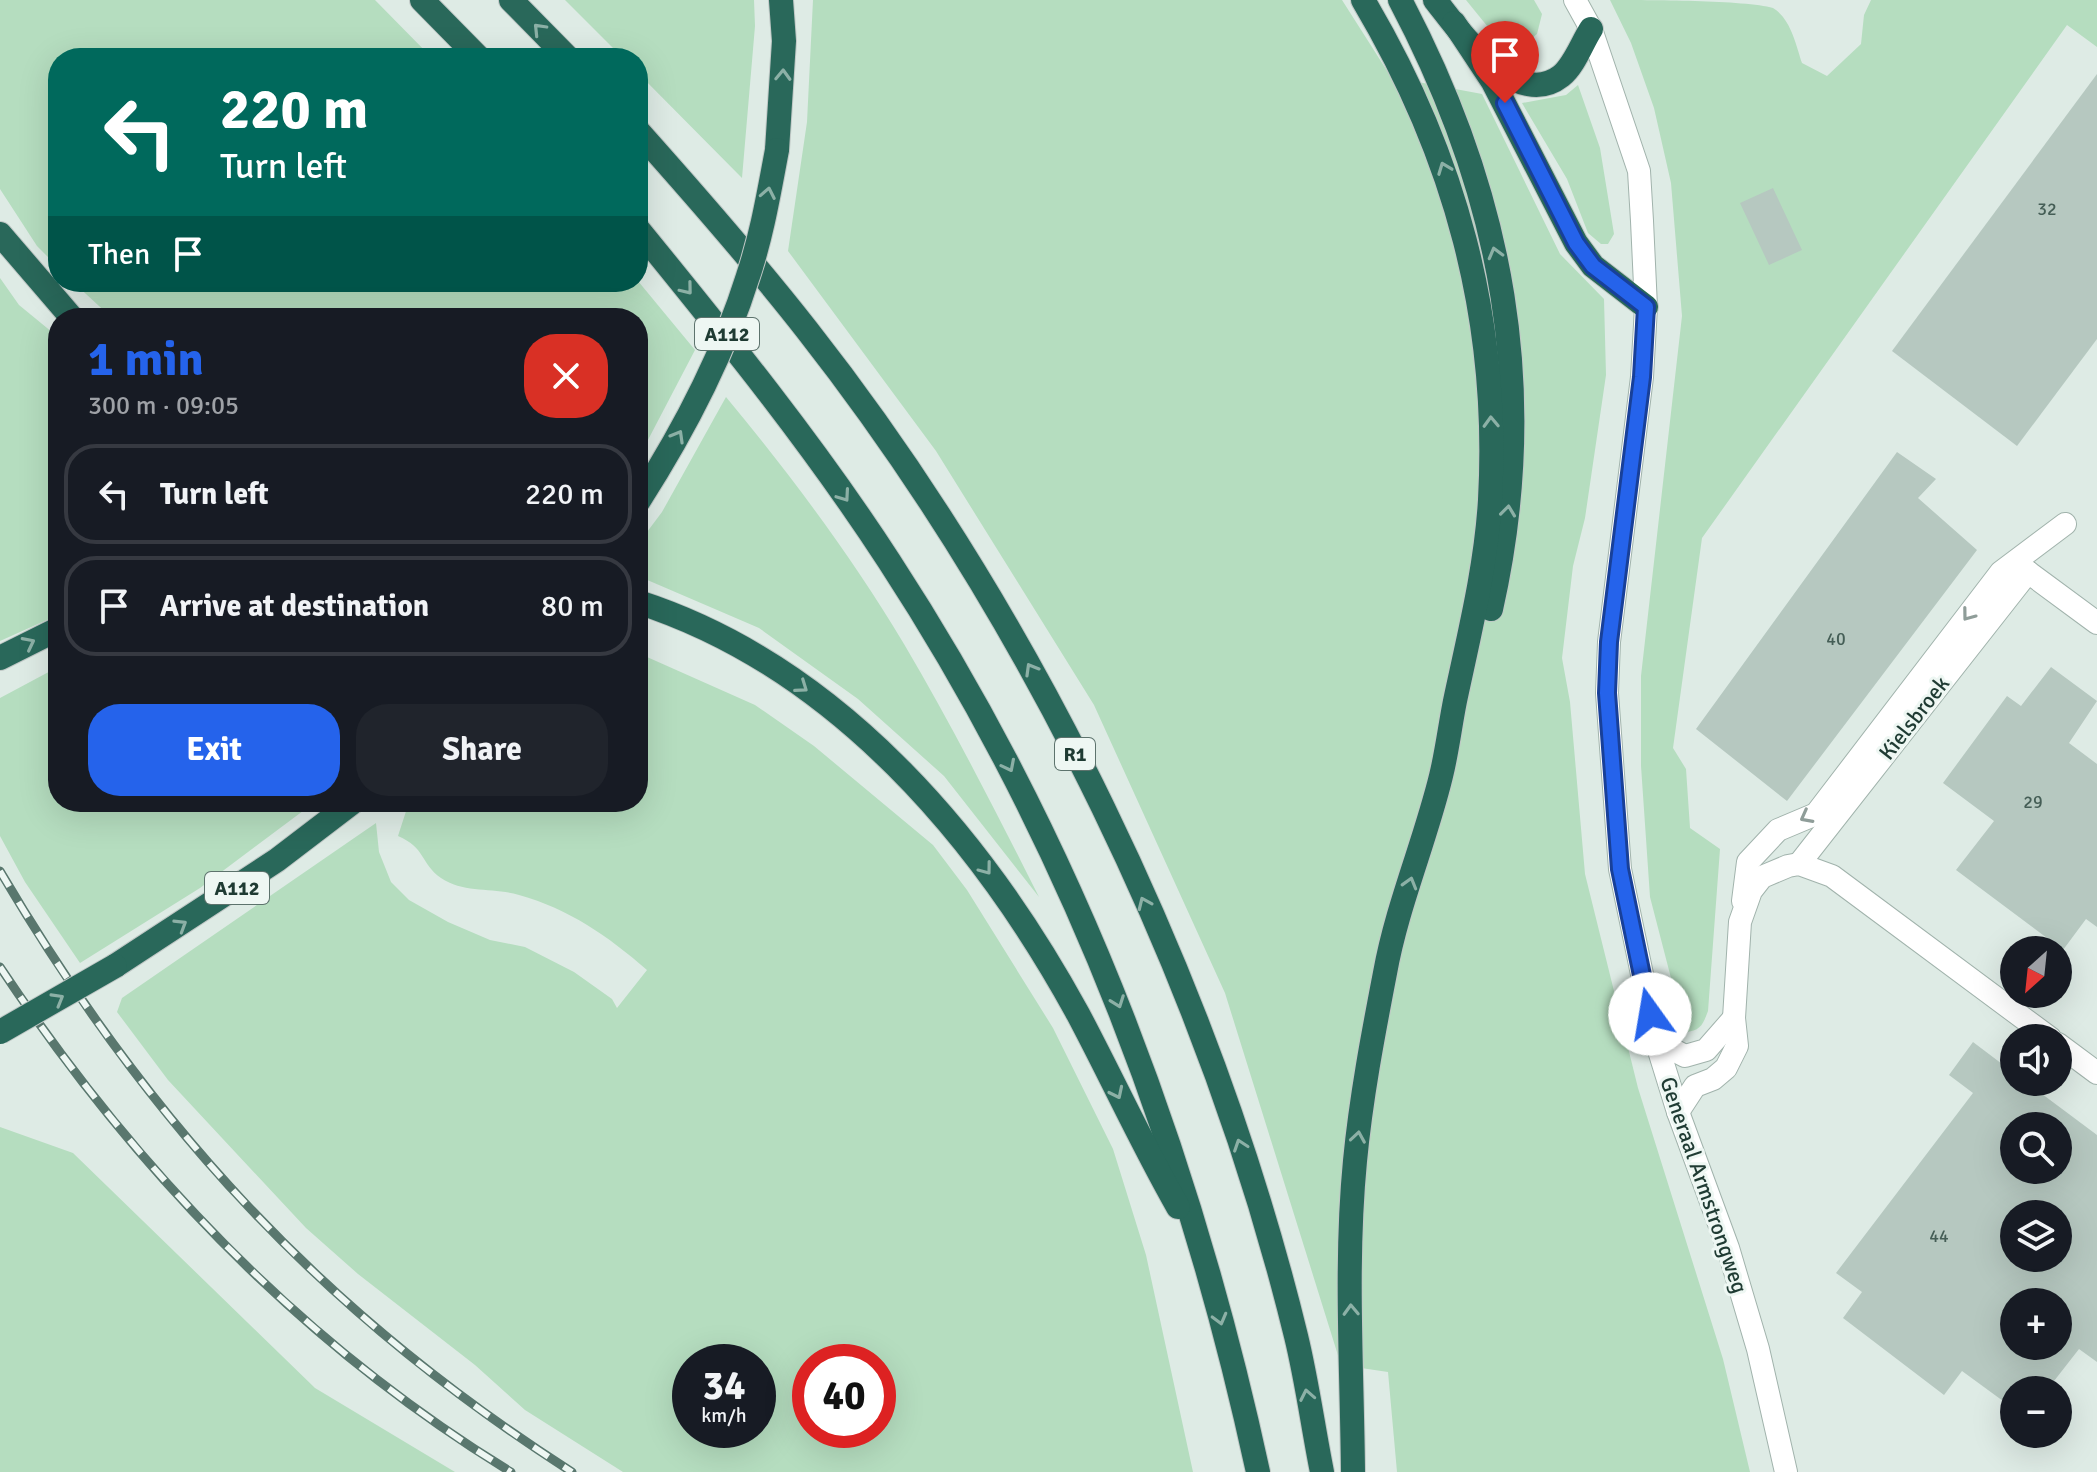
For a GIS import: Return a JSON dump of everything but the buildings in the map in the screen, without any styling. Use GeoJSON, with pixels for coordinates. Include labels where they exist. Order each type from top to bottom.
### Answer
{"type":"FeatureCollection","features":[{"type":"Feature","properties":{"kind":"highway"},"geometry":{"type":"LineString","coordinates":[[422,0],[469,48]]}},
{"type":"Feature","properties":{"kind":"highway"},"geometry":{"type":"LineString","coordinates":[[511,0],[558,48]]}},
{"type":"Feature","properties":{"kind":"highway","name":"A112"},"geometry":{"type":"LineString","coordinates":[[648,485],[695,405],[733,320],[749,274],[777,150],[784,41],[781,0]]}},
{"type":"Feature","properties":{"kind":"highway"},"geometry":{"type":"LineString","coordinates":[[1353,1472],[1350,1289],[1355,1158],[1385,968],[1442,775],[1482,573],[1490,502],[1488,359],[1473,269],[1455,198],[1391,46],[1363,0]]}},
{"type":"Feature","properties":{"kind":"highway"},"geometry":{"type":"LineString","coordinates":[[1400,0],[1450,104],[1474,175],[1498,267],[1512,361],[1510,493],[1499,575],[1470,705],[1442,775]]}},
{"type":"Feature","properties":{"kind":"highway"},"geometry":{"type":"LineString","coordinates":[[1435,0],[1491,64],[1506,76],[1527,85],[1545,84],[1561,76],[1591,29]]}},
{"type":"Feature","properties":{"kind":"highway"},"geometry":{"type":"LineString","coordinates":[[1454,23],[1493,82],[1576,243],[1593,266],[1646,307]]}},
{"type":"Feature","properties":{"kind":"highway","name":"R1"},"geometry":{"type":"LineString","coordinates":[[648,142],[727,231],[865,409],[973,570],[1044,692],[1102,808],[1214,1069],[1252,1181],[1296,1338],[1322,1472]]}},
{"type":"Feature","properties":{"kind":"highway"},"geometry":{"type":"LineString","coordinates":[[0,234],[48,290]]}},
{"type":"Feature","properties":{"kind":"highway"},"geometry":{"type":"LineString","coordinates":[[648,241],[781,405],[890,562],[996,741],[1105,967],[1152,1093],[1199,1244],[1258,1472]]}},
{"type":"Feature","properties":{"kind":"highway"},"geometry":{"type":"LineString","coordinates":[[50,292],[63,308]]}},
{"type":"Feature","properties":{"kind":"highway"},"geometry":{"type":"LineString","coordinates":[[648,605],[676,614],[768,663],[822,701],[897,765],[954,827],[990,873],[1078,1015],[1138,1137],[1199,1244]]}},
{"type":"Feature","properties":{"kind":"highway"},"geometry":{"type":"LineString","coordinates":[[648,620],[736,647]]}},
{"type":"Feature","properties":{"kind":"highway"},"geometry":{"type":"LineString","coordinates":[[0,658],[48,634]]}},
{"type":"Feature","properties":{"kind":"highway","name":"A112"},"geometry":{"type":"LineString","coordinates":[[0,1032],[115,966],[277,860],[340,812]]}},
{"type":"Feature","properties":{"kind":"street","name":"Generaal Armstrongweg"},"geometry":{"type":"LineString","coordinates":[[1575,0],[1591,29],[1639,171],[1646,307],[1642,377],[1609,642],[1607,693],[1620,869],[1656,1041],[1758,1349],[1786,1472]]}},
{"type":"Feature","properties":{"kind":"street"},"geometry":{"type":"LineString","coordinates":[[1734,1018],[1706,1050],[1685,1056],[1669,1080],[1695,1086],[1713,1079],[1726,1068],[1737,1046],[1734,1018],[1740,922],[1748,862],[1778,830],[1816,814],[2001,572],[2065,524]]}},
{"type":"Feature","properties":{"kind":"street"},"geometry":{"type":"LineString","coordinates":[[2001,572],[2028,572],[2097,623]]}},
{"type":"Feature","properties":{"kind":"street","name":"Kielsbroek"},"geometry":{"type":"LineString","coordinates":[[1799,864],[2028,572]]}},
{"type":"Feature","properties":{"kind":"street"},"geometry":{"type":"LineString","coordinates":[[1778,830],[1799,864],[1832,876],[2031,1024]]}},
{"type":"Feature","properties":{"kind":"street"},"geometry":{"type":"LineString","coordinates":[[1740,922],[1751,891],[1762,877],[1799,864]]}},
{"type":"Feature","properties":{"kind":"street"},"geometry":{"type":"LineString","coordinates":[[1656,1041],[1685,1056]]}},
{"type":"Feature","properties":{"kind":"street"},"geometry":{"type":"LineString","coordinates":[[2072,1054],[2097,1073]]}},
{"type":"Feature","properties":{"kind":"street"},"geometry":{"type":"LineString","coordinates":[[1678,1112],[1695,1086]]}},
{"type":"Feature","properties":{"kind":"green space"},"geometry":{"type":"Polygon","coordinates":[[[0,0],[375,0],[422,48],[48,48],[48,257],[37,246],[0,189],[0,0]]]}},
{"type":"Feature","properties":{"kind":"green space"},"geometry":{"type":"Polygon","coordinates":[[[565,0],[754,0],[755,26],[742,178],[648,83],[648,48],[613,48],[565,0]]]}},
{"type":"Feature","properties":{"kind":"green space"},"geometry":{"type":"Polygon","coordinates":[[[813,0],[1342,0],[1391,77],[1482,94],[1560,254],[1604,299],[1606,375],[1585,518],[1573,566],[1562,658],[1570,702],[1585,874],[1638,1088],[1723,1359],[1750,1472],[1397,1472],[1388,1372],[1341,1365],[1225,993],[1094,705],[936,451],[788,251],[807,122],[813,0]]]}},
{"type":"Feature","properties":{"kind":"green space"},"geometry":{"type":"Polygon","coordinates":[[[1466,0],[1534,0],[1542,14],[1537,34],[1522,46],[1501,43],[1466,0]]]}},
{"type":"Feature","properties":{"kind":"green space"},"geometry":{"type":"Polygon","coordinates":[[[1610,0],[1719,2],[1773,8],[1789,25],[1802,63],[1827,76],[1861,44],[1864,15],[1871,0],[2097,0],[2097,47],[2067,25],[1702,538],[1673,748],[1686,769],[1690,828],[1720,849],[1708,1011],[1701,1026],[1685,1032],[1650,897],[1641,766],[1641,676],[1682,316],[1671,183],[1654,108],[1631,43],[1610,0]]]}},
{"type":"Feature","properties":{"kind":"green space"},"geometry":{"type":"Polygon","coordinates":[[[1578,85],[1600,148],[1614,234],[1608,244],[1601,244],[1588,233],[1567,179],[1522,103],[1566,95],[1578,85]]]}},
{"type":"Feature","properties":{"kind":"green space"},"geometry":{"type":"Polygon","coordinates":[[[0,278],[19,305],[48,329],[48,619],[0,641],[0,278]]]}},
{"type":"Feature","properties":{"kind":"green space"},"geometry":{"type":"Polygon","coordinates":[[[84,292],[647,292],[695,350],[648,440],[648,308],[101,308],[84,292]]]}},
{"type":"Feature","properties":{"kind":"green space"},"geometry":{"type":"Polygon","coordinates":[[[726,397],[820,517],[884,612],[957,738],[1039,897],[944,776],[858,699],[759,628],[648,580],[648,531],[662,512],[726,397]]]}},
{"type":"Feature","properties":{"kind":"green space"},"geometry":{"type":"Polygon","coordinates":[[[648,657],[755,705],[814,746],[933,845],[967,890],[1053,1028],[1113,1149],[1146,1255],[1193,1472],[623,1472],[525,1410],[475,1365],[358,1274],[306,1228],[168,1080],[117,1012],[122,998],[376,823],[379,852],[391,882],[409,900],[448,922],[490,940],[525,947],[574,972],[612,999],[617,1008],[647,970],[587,925],[555,908],[509,893],[450,883],[434,872],[407,841],[398,836],[406,812],[648,812],[648,657]]]}},
{"type":"Feature","properties":{"kind":"green space"},"geometry":{"type":"Polygon","coordinates":[[[48,672],[48,812],[302,812],[200,888],[80,963],[25,882],[0,836],[0,698],[48,672]]]}},
{"type":"Feature","properties":{"kind":"green space"},"geometry":{"type":"Polygon","coordinates":[[[0,1127],[73,1153],[315,1388],[455,1472],[0,1472],[0,1127]]]}},
{"type":"Feature","properties":{"kind":"railway"},"geometry":{"type":"LineString","coordinates":[[0,871],[57,963],[117,1049],[181,1130],[248,1207],[321,1279],[399,1347],[482,1411],[572,1472]]}},
{"type":"Feature","properties":{"kind":"railway"},"geometry":{"type":"LineString","coordinates":[[0,967],[107,1113],[166,1182],[228,1247],[293,1309],[362,1368],[435,1422],[511,1472]]}},
{"type":"Feature","properties":{"kind":"route"},"geometry":{"type":"LineString","coordinates":[[1505,103],[1576,243],[1593,266],[1646,307],[1633,466],[1609,642],[1607,693],[1620,869],[1650,1014]]}}]}
